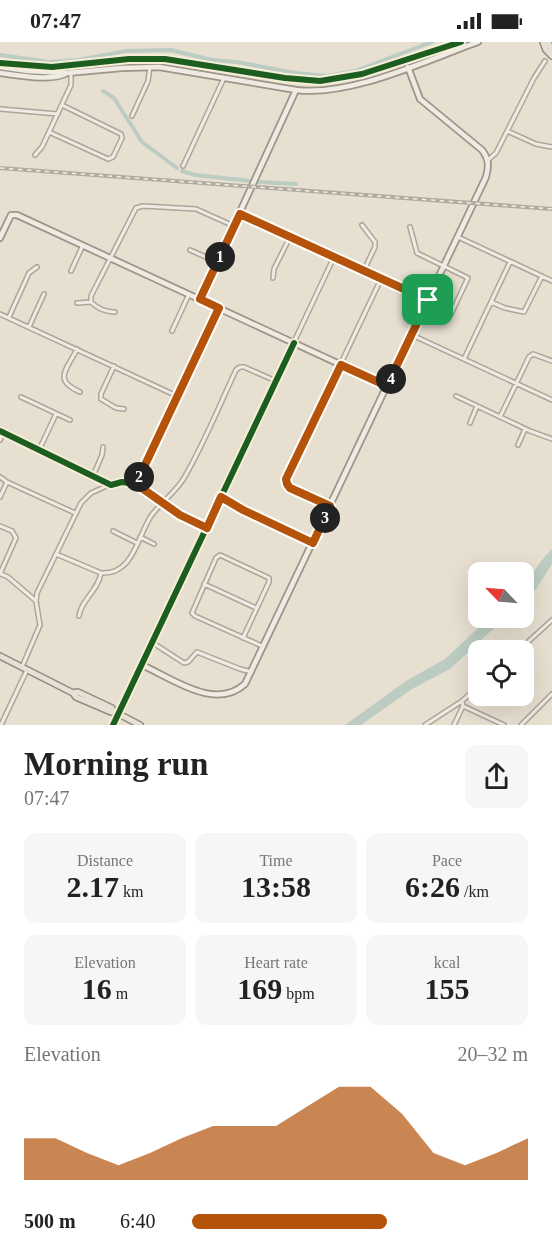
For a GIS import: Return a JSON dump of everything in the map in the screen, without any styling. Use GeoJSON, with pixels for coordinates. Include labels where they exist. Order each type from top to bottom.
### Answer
{"type":"FeatureCollection","features":[{"type":"Feature","properties":{"kind":"main road"},"geometry":{"type":"LineString","coordinates":[[543,42],[546,50],[552,56]]}},
{"type":"Feature","properties":{"kind":"main road"},"geometry":{"type":"LineString","coordinates":[[549,42],[552,50]]}},
{"type":"Feature","properties":{"kind":"main road"},"geometry":{"type":"LineString","coordinates":[[1,659],[73,693],[76,697],[140,725]]}},
{"type":"Feature","properties":{"kind":"street"},"geometry":{"type":"LineString","coordinates":[[0,67],[28,71],[69,72],[150,67],[183,70],[296,90],[318,90],[348,86],[478,42]]}},
{"type":"Feature","properties":{"kind":"street"},"geometry":{"type":"LineString","coordinates":[[488,160],[496,153],[545,61]]}},
{"type":"Feature","properties":{"kind":"street"},"geometry":{"type":"LineString","coordinates":[[132,116],[149,78],[150,67]]}},
{"type":"Feature","properties":{"kind":"street"},"geometry":{"type":"LineString","coordinates":[[142,665],[202,693],[215,696],[237,691],[245,684],[486,177],[488,160],[482,150],[420,99],[408,67]]}},
{"type":"Feature","properties":{"kind":"street"},"geometry":{"type":"LineString","coordinates":[[0,73],[62,76],[69,72]]}},
{"type":"Feature","properties":{"kind":"street"},"geometry":{"type":"LineString","coordinates":[[35,155],[42,147],[71,85],[69,72]]}},
{"type":"Feature","properties":{"kind":"street"},"geometry":{"type":"LineString","coordinates":[[183,166],[224,78]]}},
{"type":"Feature","properties":{"kind":"street"},"geometry":{"type":"LineString","coordinates":[[200,299],[296,90]]}},
{"type":"Feature","properties":{"kind":"street"},"geometry":{"type":"LineString","coordinates":[[49,132],[110,159],[122,135],[62,105]]}},
{"type":"Feature","properties":{"kind":"street"},"geometry":{"type":"LineString","coordinates":[[0,110],[58,114]]}},
{"type":"Feature","properties":{"kind":"street"},"geometry":{"type":"LineString","coordinates":[[507,131],[530,142],[552,147]]}},
{"type":"Feature","properties":{"kind":"street"},"geometry":{"type":"LineString","coordinates":[[91,302],[91,296],[108,260],[112,258],[136,208],[143,206],[196,209],[234,226]]}},
{"type":"Feature","properties":{"kind":"street"},"geometry":{"type":"LineString","coordinates":[[0,238],[13,214],[387,386]]}},
{"type":"Feature","properties":{"kind":"street"},"geometry":{"type":"LineString","coordinates":[[240,214],[428,300]]}},
{"type":"Feature","properties":{"kind":"street"},"geometry":{"type":"LineString","coordinates":[[362,225],[375,242],[375,247],[364,270]]}},
{"type":"Feature","properties":{"kind":"street"},"geometry":{"type":"LineString","coordinates":[[410,227],[417,253],[468,278],[451,314]]}},
{"type":"Feature","properties":{"kind":"street"},"geometry":{"type":"LineString","coordinates":[[273,278],[274,269],[290,237]]}},
{"type":"Feature","properties":{"kind":"street"},"geometry":{"type":"LineString","coordinates":[[458,237],[552,281]]}},
{"type":"Feature","properties":{"kind":"street"},"geometry":{"type":"LineString","coordinates":[[71,271],[83,245]]}},
{"type":"Feature","properties":{"kind":"street"},"geometry":{"type":"LineString","coordinates":[[190,250],[217,262]]}},
{"type":"Feature","properties":{"kind":"street"},"geometry":{"type":"LineString","coordinates":[[113,725],[116,713],[153,643],[334,257]]}},
{"type":"Feature","properties":{"kind":"street"},"geometry":{"type":"LineString","coordinates":[[464,359],[510,262]]}},
{"type":"Feature","properties":{"kind":"street"},"geometry":{"type":"LineString","coordinates":[[9,318],[29,273],[37,267]]}},
{"type":"Feature","properties":{"kind":"street"},"geometry":{"type":"LineString","coordinates":[[491,302],[524,312],[542,276]]}},
{"type":"Feature","properties":{"kind":"street"},"geometry":{"type":"LineString","coordinates":[[330,506],[290,488],[286,482],[381,279]]}},
{"type":"Feature","properties":{"kind":"street"},"geometry":{"type":"LineString","coordinates":[[29,327],[44,294]]}},
{"type":"Feature","properties":{"kind":"street"},"geometry":{"type":"LineString","coordinates":[[172,331],[189,294]]}},
{"type":"Feature","properties":{"kind":"street"},"geometry":{"type":"LineString","coordinates":[[77,303],[91,302],[108,312],[115,312]]}},
{"type":"Feature","properties":{"kind":"street"},"geometry":{"type":"LineString","coordinates":[[136,484],[219,308]]}},
{"type":"Feature","properties":{"kind":"street"},"geometry":{"type":"LineString","coordinates":[[0,314],[177,396]]}},
{"type":"Feature","properties":{"kind":"street"},"geometry":{"type":"LineString","coordinates":[[412,335],[552,400]]}},
{"type":"Feature","properties":{"kind":"street"},"geometry":{"type":"LineString","coordinates":[[76,349],[64,375],[64,381],[66,386],[80,392]]}},
{"type":"Feature","properties":{"kind":"street"},"geometry":{"type":"LineString","coordinates":[[500,417],[529,357],[533,354],[552,361]]}},
{"type":"Feature","properties":{"kind":"street"},"geometry":{"type":"LineString","coordinates":[[114,366],[101,394],[101,399],[116,408],[124,409]]}},
{"type":"Feature","properties":{"kind":"street"},"geometry":{"type":"LineString","coordinates":[[56,554],[101,573],[115,572],[123,567],[129,560],[151,516],[185,477],[236,370],[244,367],[276,381]]}},
{"type":"Feature","properties":{"kind":"street"},"geometry":{"type":"LineString","coordinates":[[456,396],[525,429],[552,439]]}},
{"type":"Feature","properties":{"kind":"street"},"geometry":{"type":"LineString","coordinates":[[21,397],[70,420]]}},
{"type":"Feature","properties":{"kind":"street"},"geometry":{"type":"LineString","coordinates":[[470,423],[477,406]]}},
{"type":"Feature","properties":{"kind":"street"},"geometry":{"type":"LineString","coordinates":[[39,450],[56,414]]}},
{"type":"Feature","properties":{"kind":"street"},"geometry":{"type":"LineString","coordinates":[[518,445],[525,429]]}},
{"type":"Feature","properties":{"kind":"street"},"geometry":{"type":"LineString","coordinates":[[0,440],[2,432],[111,485]]}},
{"type":"Feature","properties":{"kind":"street"},"geometry":{"type":"LineString","coordinates":[[93,476],[102,456],[102,447]]}},
{"type":"Feature","properties":{"kind":"street"},"geometry":{"type":"LineString","coordinates":[[0,477],[75,513]]}},
{"type":"Feature","properties":{"kind":"street"},"geometry":{"type":"LineString","coordinates":[[0,497],[7,482]]}},
{"type":"Feature","properties":{"kind":"street"},"geometry":{"type":"LineString","coordinates":[[2,725],[40,625],[37,593],[75,513],[87,495],[122,482],[136,484],[180,515],[207,528]]}},
{"type":"Feature","properties":{"kind":"street"},"geometry":{"type":"LineString","coordinates":[[221,497],[313,543]]}},
{"type":"Feature","properties":{"kind":"street"},"geometry":{"type":"LineString","coordinates":[[0,526],[12,531],[15,538],[0,574],[8,577],[36,600]]}},
{"type":"Feature","properties":{"kind":"street"},"geometry":{"type":"LineString","coordinates":[[113,531],[137,543]]}},
{"type":"Feature","properties":{"kind":"street"},"geometry":{"type":"LineString","coordinates":[[140,537],[154,544]]}},
{"type":"Feature","properties":{"kind":"street"},"geometry":{"type":"LineString","coordinates":[[243,638],[269,582],[268,578],[220,555],[216,558],[192,613],[243,638],[264,647]]}},
{"type":"Feature","properties":{"kind":"street"},"geometry":{"type":"LineString","coordinates":[[79,616],[81,608],[95,591],[101,573]]}},
{"type":"Feature","properties":{"kind":"street"},"geometry":{"type":"LineString","coordinates":[[204,584],[256,608]]}},
{"type":"Feature","properties":{"kind":"street"},"geometry":{"type":"LineString","coordinates":[[530,640],[552,620]]}},
{"type":"Feature","properties":{"kind":"street"},"geometry":{"type":"LineString","coordinates":[[153,643],[184,663],[188,662],[197,652],[252,672]]}},
{"type":"Feature","properties":{"kind":"street"},"geometry":{"type":"LineString","coordinates":[[521,725],[552,694]]}},
{"type":"Feature","properties":{"kind":"street"},"geometry":{"type":"LineString","coordinates":[[425,725],[468,696]]}},
{"type":"Feature","properties":{"kind":"street"},"geometry":{"type":"LineString","coordinates":[[454,725],[463,706],[462,701]]}},
{"type":"Feature","properties":{"kind":"street"},"geometry":{"type":"LineString","coordinates":[[463,706],[504,725]]}},
{"type":"Feature","properties":{"kind":"shaded area"},"geometry":{"type":"Polygon","coordinates":[[[552,549],[552,564],[534,591],[534,572],[552,549]]]}},
{"type":"Feature","properties":{"kind":"shaded area"},"geometry":{"type":"Polygon","coordinates":[[[478,628],[494,628],[481,640],[468,640],[468,652],[450,669],[412,689],[361,725],[345,725],[406,681],[445,659],[478,628]]]}},
{"type":"Feature","properties":{"kind":"waterway"},"geometry":{"type":"LineString","coordinates":[[0,55],[48,62],[78,60],[126,51],[171,50],[212,60],[327,76],[355,71],[432,42]]}},
{"type":"Feature","properties":{"kind":"waterway"},"geometry":{"type":"LineString","coordinates":[[103,91],[114,98],[142,142],[177,168]]}},
{"type":"Feature","properties":{"kind":"waterway"},"geometry":{"type":"LineString","coordinates":[[182,171],[195,175],[251,181]]}},
{"type":"Feature","properties":{"kind":"waterway"},"geometry":{"type":"LineString","coordinates":[[257,182],[296,184]]}},
{"type":"Feature","properties":{"kind":"railway"},"geometry":{"type":"LineString","coordinates":[[0,168],[552,209]]}},
{"type":"Feature","properties":{"kind":"cycle path"},"geometry":{"type":"LineString","coordinates":[[0,63],[52,67],[129,59],[165,59],[285,78],[320,81],[362,74],[461,42]]}},
{"type":"Feature","properties":{"kind":"cycle path"},"geometry":{"type":"LineString","coordinates":[[113,725],[294,343]]}},
{"type":"Feature","properties":{"kind":"cycle path"},"geometry":{"type":"LineString","coordinates":[[0,431],[111,485],[122,482],[136,484],[180,515],[207,528]]}},
{"type":"Feature","properties":{"kind":"route"},"geometry":{"type":"LineString","coordinates":[[240,214],[428,300],[387,386],[341,365],[286,479],[290,488],[330,506],[313,543],[221,497],[207,528],[180,515],[136,484],[219,308],[200,299],[240,214]]}}]}
